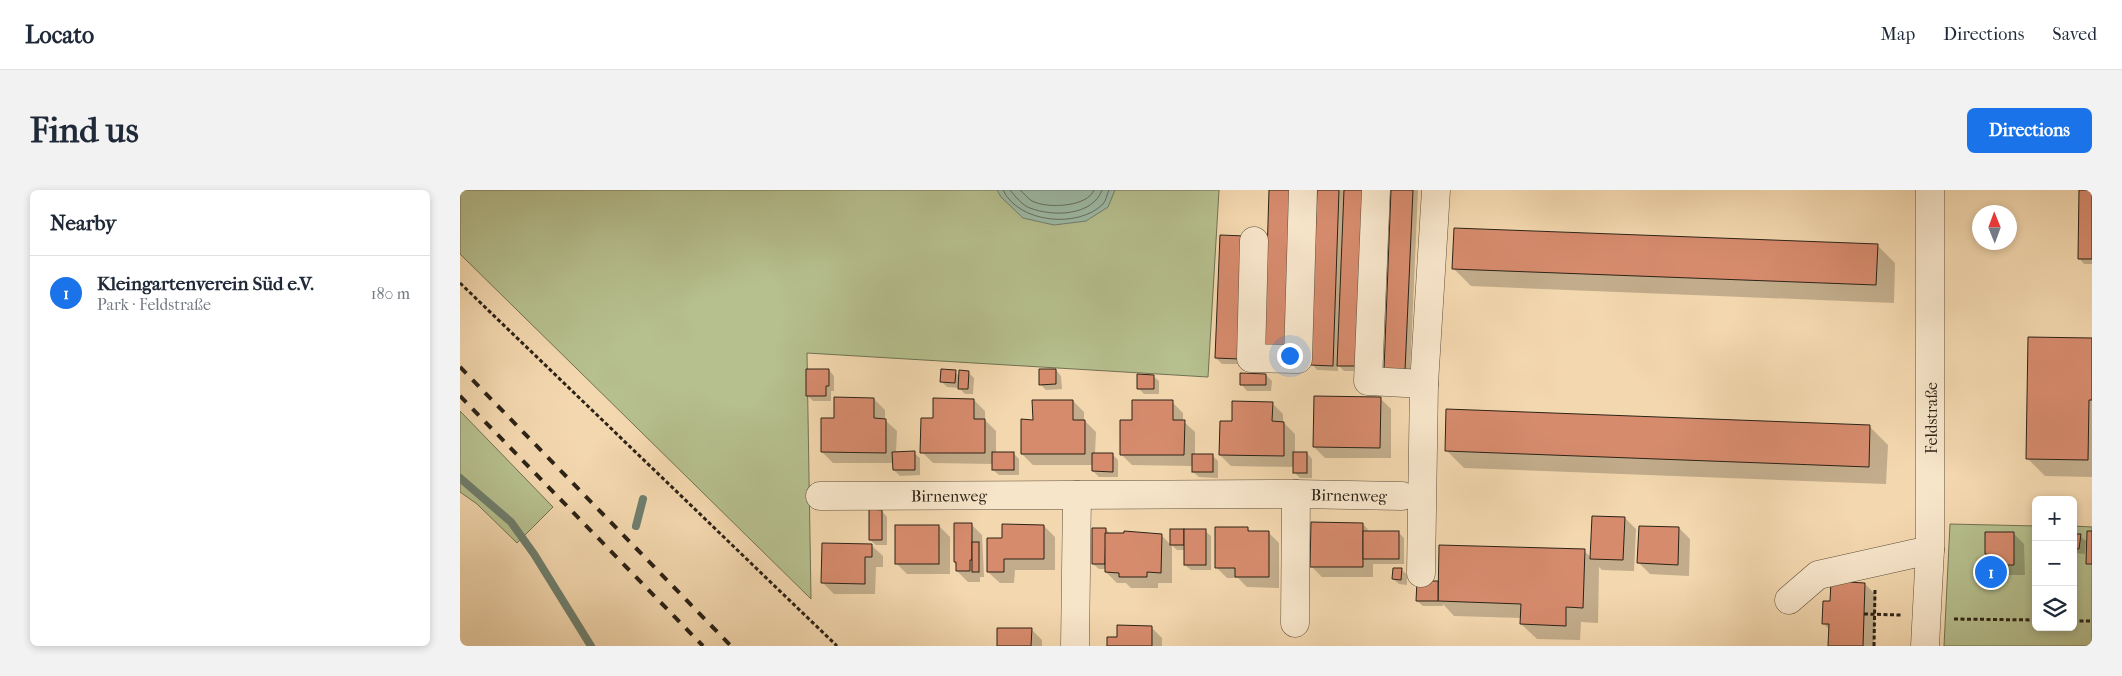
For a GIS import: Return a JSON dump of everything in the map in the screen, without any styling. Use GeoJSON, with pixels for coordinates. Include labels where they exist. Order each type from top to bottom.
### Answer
{"type":"FeatureCollection","features":[{"type":"Feature","properties":{"kind":"street"},"geometry":{"type":"LineString","coordinates":[[1254,241],[1250,358],[1298,359],[1303,190]]}},
{"type":"Feature","properties":{"kind":"street"},"geometry":{"type":"LineString","coordinates":[[1376,190],[1368,382],[1424,384]]}},
{"type":"Feature","properties":{"kind":"street"},"geometry":{"type":"LineString","coordinates":[[1421,573],[1424,384],[1436,190]]}},
{"type":"Feature","properties":{"kind":"street","name":"Feldstraße"},"geometry":{"type":"LineString","coordinates":[[1925,646],[1930,550],[1930,190]]}},
{"type":"Feature","properties":{"kind":"street","name":"Birnenweg"},"geometry":{"type":"LineString","coordinates":[[1294,623],[1296,494]]}},
{"type":"Feature","properties":{"kind":"street","name":"Birnenweg"},"geometry":{"type":"LineString","coordinates":[[820,496],[1296,494],[1402,496]]}},
{"type":"Feature","properties":{"kind":"street"},"geometry":{"type":"LineString","coordinates":[[1075,646],[1077,495]]}},
{"type":"Feature","properties":{"kind":"street"},"geometry":{"type":"LineString","coordinates":[[1789,600],[1818,575],[1930,550]]}},
{"type":"Feature","properties":{"kind":"path"},"geometry":{"type":"LineString","coordinates":[[460,283],[838,646]]}},
{"type":"Feature","properties":{"kind":"path"},"geometry":{"type":"LineString","coordinates":[[1874,646],[1876,562]]}},
{"type":"Feature","properties":{"kind":"path"},"geometry":{"type":"LineString","coordinates":[[2077,620],[2092,621]]}},
{"type":"Feature","properties":{"kind":"green space"},"geometry":{"type":"Polygon","coordinates":[[[460,190],[1219,190],[1208,377],[807,353],[811,599],[460,254],[460,190]]]}},
{"type":"Feature","properties":{"kind":"green space"},"geometry":{"type":"Polygon","coordinates":[[[460,411],[553,507],[517,543],[477,504],[460,492],[460,411]]]}},
{"type":"Feature","properties":{"kind":"green space"},"geometry":{"type":"Polygon","coordinates":[[[1950,524],[2032,526],[2032,631],[2077,631],[2077,526],[2092,527],[2092,646],[1944,646],[1950,524]]]}},
{"type":"Feature","properties":{"kind":"water"},"geometry":{"type":"Polygon","coordinates":[[[997,190],[1115,190],[1108,207],[1086,221],[1054,225],[1023,218],[1001,197],[997,190]]]}},
{"type":"Feature","properties":{"kind":"building"},"geometry":{"type":"Polygon","coordinates":[[[1269,190],[1292,190],[1287,354],[1264,354],[1269,190]]]}},
{"type":"Feature","properties":{"kind":"building"},"geometry":{"type":"Polygon","coordinates":[[[1317,190],[1339,190],[1333,366],[1310,365],[1317,190]]]}},
{"type":"Feature","properties":{"kind":"building"},"geometry":{"type":"Polygon","coordinates":[[[1344,190],[1364,190],[1357,366],[1337,366],[1344,190]]]}},
{"type":"Feature","properties":{"kind":"building"},"geometry":{"type":"Polygon","coordinates":[[[1391,190],[1413,190],[1405,371],[1384,370],[1391,190]]]}},
{"type":"Feature","properties":{"kind":"building"},"geometry":{"type":"Polygon","coordinates":[[[2079,190],[2092,190],[2092,259],[2078,259],[2079,190]]]}},
{"type":"Feature","properties":{"kind":"building"},"geometry":{"type":"Polygon","coordinates":[[[1454,228],[1878,244],[1876,285],[1452,269],[1454,228]]]}},
{"type":"Feature","properties":{"kind":"building"},"geometry":{"type":"Polygon","coordinates":[[[1220,235],[1245,236],[1240,359],[1215,358],[1220,235]]]}},
{"type":"Feature","properties":{"kind":"building"},"geometry":{"type":"Polygon","coordinates":[[[2028,337],[2092,338],[2092,400],[2089,400],[2088,460],[2026,459],[2028,337]]]}},
{"type":"Feature","properties":{"kind":"building"},"geometry":{"type":"Polygon","coordinates":[[[806,369],[829,369],[829,386],[826,386],[826,396],[806,396],[806,369]]]}},
{"type":"Feature","properties":{"kind":"building"},"geometry":{"type":"Polygon","coordinates":[[[941,369],[956,370],[955,383],[940,382],[941,369]]]}},
{"type":"Feature","properties":{"kind":"building"},"geometry":{"type":"Polygon","coordinates":[[[1039,369],[1056,369],[1056,384],[1039,385],[1039,369]]]}},
{"type":"Feature","properties":{"kind":"building"},"geometry":{"type":"Polygon","coordinates":[[[959,370],[969,371],[968,389],[958,389],[959,370]]]}},
{"type":"Feature","properties":{"kind":"building"},"geometry":{"type":"Polygon","coordinates":[[[1240,373],[1266,374],[1266,385],[1240,385],[1240,373]]]}},
{"type":"Feature","properties":{"kind":"building"},"geometry":{"type":"Polygon","coordinates":[[[1137,374],[1154,375],[1154,389],[1137,389],[1137,374]]]}},
{"type":"Feature","properties":{"kind":"building"},"geometry":{"type":"Polygon","coordinates":[[[1314,396],[1381,397],[1380,448],[1313,447],[1314,396]]]}},
{"type":"Feature","properties":{"kind":"building"},"geometry":{"type":"Polygon","coordinates":[[[834,397],[874,398],[874,418],[886,419],[886,453],[821,452],[821,418],[834,418],[834,397]]]}},
{"type":"Feature","properties":{"kind":"building"},"geometry":{"type":"Polygon","coordinates":[[[933,398],[974,399],[974,419],[985,419],[985,453],[920,453],[921,418],[933,418],[933,398]]]}},
{"type":"Feature","properties":{"kind":"building"},"geometry":{"type":"Polygon","coordinates":[[[1032,400],[1073,400],[1073,420],[1085,420],[1085,454],[1021,454],[1021,419],[1033,420],[1032,400]]]}},
{"type":"Feature","properties":{"kind":"building"},"geometry":{"type":"Polygon","coordinates":[[[1132,400],[1173,400],[1173,420],[1185,420],[1184,455],[1120,455],[1120,420],[1132,420],[1132,400]]]}},
{"type":"Feature","properties":{"kind":"building"},"geometry":{"type":"Polygon","coordinates":[[[1232,401],[1273,402],[1272,421],[1284,422],[1284,456],[1219,455],[1220,421],[1232,421],[1232,401]]]}},
{"type":"Feature","properties":{"kind":"building"},"geometry":{"type":"Polygon","coordinates":[[[1446,409],[1870,425],[1869,467],[1445,451],[1446,409]]]}},
{"type":"Feature","properties":{"kind":"building"},"geometry":{"type":"Polygon","coordinates":[[[915,451],[915,470],[893,470],[892,452],[915,451]]]}},
{"type":"Feature","properties":{"kind":"building"},"geometry":{"type":"Polygon","coordinates":[[[992,452],[1014,452],[1014,470],[992,470],[992,452]]]}},
{"type":"Feature","properties":{"kind":"building"},"geometry":{"type":"Polygon","coordinates":[[[1293,452],[1307,452],[1307,473],[1293,473],[1293,452]]]}},
{"type":"Feature","properties":{"kind":"building"},"geometry":{"type":"Polygon","coordinates":[[[1092,453],[1113,453],[1113,472],[1092,471],[1092,453]]]}},
{"type":"Feature","properties":{"kind":"building"},"geometry":{"type":"Polygon","coordinates":[[[1192,454],[1213,454],[1213,472],[1192,472],[1192,454]]]}},
{"type":"Feature","properties":{"kind":"building"},"geometry":{"type":"Polygon","coordinates":[[[869,509],[882,510],[882,540],[869,540],[869,509]]]}},
{"type":"Feature","properties":{"kind":"building"},"geometry":{"type":"Polygon","coordinates":[[[1592,516],[1625,517],[1623,560],[1590,559],[1592,516]]]}},
{"type":"Feature","properties":{"kind":"building"},"geometry":{"type":"Polygon","coordinates":[[[1311,522],[1363,523],[1363,567],[1310,567],[1311,522]]]}},
{"type":"Feature","properties":{"kind":"building"},"geometry":{"type":"Polygon","coordinates":[[[954,523],[972,523],[972,560],[970,560],[970,571],[956,571],[956,562],[954,562],[954,523]]]}},
{"type":"Feature","properties":{"kind":"building"},"geometry":{"type":"Polygon","coordinates":[[[1002,524],[1044,525],[1044,559],[1004,559],[1004,572],[987,572],[987,538],[1002,538],[1002,524]]]}},
{"type":"Feature","properties":{"kind":"building"},"geometry":{"type":"Polygon","coordinates":[[[895,525],[939,525],[939,564],[895,564],[895,525]]]}},
{"type":"Feature","properties":{"kind":"building"},"geometry":{"type":"Polygon","coordinates":[[[1639,526],[1679,527],[1678,565],[1637,563],[1639,526]]]}},
{"type":"Feature","properties":{"kind":"building"},"geometry":{"type":"Polygon","coordinates":[[[1215,527],[1248,527],[1248,531],[1269,531],[1269,577],[1235,577],[1235,568],[1215,568],[1215,527]]]}},
{"type":"Feature","properties":{"kind":"building"},"geometry":{"type":"Polygon","coordinates":[[[1092,528],[1106,528],[1105,564],[1092,564],[1092,528]]]}},
{"type":"Feature","properties":{"kind":"building"},"geometry":{"type":"Polygon","coordinates":[[[1170,529],[1184,529],[1184,545],[1170,545],[1170,529]]]}},
{"type":"Feature","properties":{"kind":"building"},"geometry":{"type":"Polygon","coordinates":[[[1184,529],[1206,529],[1206,565],[1184,565],[1184,529]]]}},
{"type":"Feature","properties":{"kind":"building"},"geometry":{"type":"Polygon","coordinates":[[[1124,531],[1162,534],[1161,573],[1147,572],[1147,577],[1119,577],[1119,573],[1105,572],[1105,533],[1124,533],[1124,531]]]}},
{"type":"Feature","properties":{"kind":"building"},"geometry":{"type":"Polygon","coordinates":[[[1363,531],[1399,531],[1399,559],[1363,559],[1363,531]]]}},
{"type":"Feature","properties":{"kind":"building"},"geometry":{"type":"Polygon","coordinates":[[[2087,531],[2092,531],[2092,564],[2086,564],[2087,531]]]}},
{"type":"Feature","properties":{"kind":"building"},"geometry":{"type":"Polygon","coordinates":[[[1985,532],[2014,532],[2014,565],[1994,565],[1994,555],[1985,554],[1985,532]]]}},
{"type":"Feature","properties":{"kind":"building"},"geometry":{"type":"Polygon","coordinates":[[[2077,534],[2081,534],[2079,549],[2077,549],[2077,534]]]}},
{"type":"Feature","properties":{"kind":"building"},"geometry":{"type":"Polygon","coordinates":[[[972,542],[979,542],[979,572],[972,572],[972,542]]]}},
{"type":"Feature","properties":{"kind":"building"},"geometry":{"type":"Polygon","coordinates":[[[822,543],[872,544],[872,557],[865,557],[865,584],[821,583],[822,543]]]}},
{"type":"Feature","properties":{"kind":"building"},"geometry":{"type":"Polygon","coordinates":[[[1439,545],[1585,549],[1583,608],[1566,607],[1566,626],[1520,624],[1521,604],[1438,601],[1439,545]]]}},
{"type":"Feature","properties":{"kind":"building"},"geometry":{"type":"Polygon","coordinates":[[[1393,568],[1402,568],[1401,580],[1392,579],[1393,568]]]}},
{"type":"Feature","properties":{"kind":"building"},"geometry":{"type":"Polygon","coordinates":[[[1417,581],[1438,581],[1438,601],[1416,601],[1417,581]]]}},
{"type":"Feature","properties":{"kind":"building"},"geometry":{"type":"Polygon","coordinates":[[[1831,581],[1865,583],[1863,646],[1828,646],[1829,624],[1822,624],[1823,601],[1830,601],[1831,581]]]}},
{"type":"Feature","properties":{"kind":"building"},"geometry":{"type":"Polygon","coordinates":[[[1117,625],[1152,626],[1152,646],[1107,646],[1107,637],[1117,637],[1117,625]]]}},
{"type":"Feature","properties":{"kind":"building"},"geometry":{"type":"Polygon","coordinates":[[[997,628],[1032,628],[1031,646],[997,646],[997,628]]]}},
{"type":"Feature","properties":{"kind":"waterway"},"geometry":{"type":"LineString","coordinates":[[460,478],[511,522],[534,554],[591,646]]}},
{"type":"Feature","properties":{"kind":"waterway"},"geometry":{"type":"LineString","coordinates":[[636,526],[643,499]]}},
{"type":"Feature","properties":{"kind":"railway"},"geometry":{"type":"LineString","coordinates":[[460,367],[731,646]]}},
{"type":"Feature","properties":{"kind":"railway"},"geometry":{"type":"LineString","coordinates":[[460,396],[703,646]]}},
{"type":"Feature","properties":{"kind":"place","name":"Kleingartenverein Süd e.V."},"geometry":{"type":"Point","coordinates":[1991,572]}}]}
